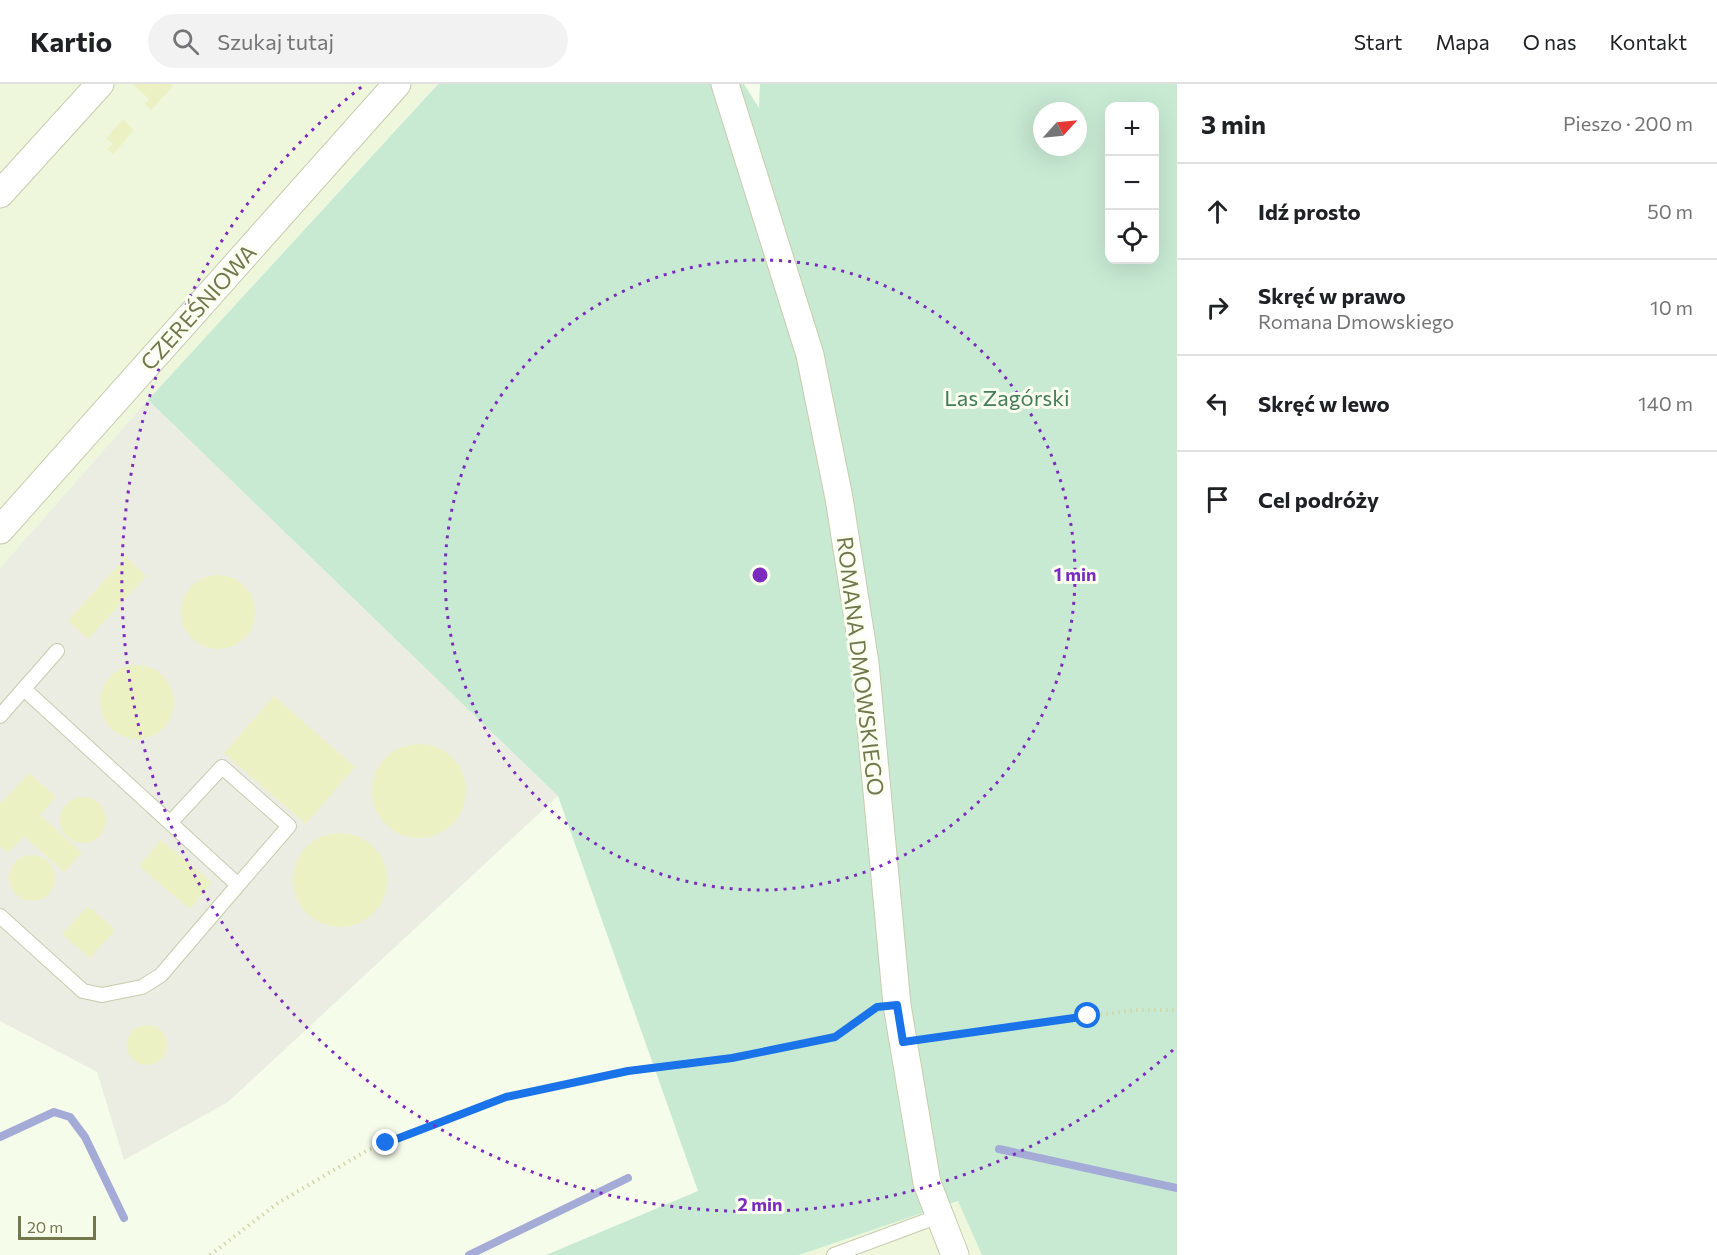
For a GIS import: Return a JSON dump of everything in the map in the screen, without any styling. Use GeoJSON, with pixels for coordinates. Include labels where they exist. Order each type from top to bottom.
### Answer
{"type":"FeatureCollection","features":[{"type":"Feature","properties":{"kind":"street"},"geometry":{"type":"LineString","coordinates":[[0,194],[100,84]]}},
{"type":"Feature","properties":{"kind":"street","name":"CZEREŚNIOWA"},"geometry":{"type":"LineString","coordinates":[[0,530],[397,84]]}},
{"type":"Feature","properties":{"kind":"street","name":"ROMANA DMOWSKIEGO"},"geometry":{"type":"LineString","coordinates":[[725,84],[810,355],[839,498],[865,663],[897,1005],[927,1183],[955,1255]]}},
{"type":"Feature","properties":{"kind":"lane"},"geometry":{"type":"LineString","coordinates":[[0,716],[57,651]]}},
{"type":"Feature","properties":{"kind":"lane"},"geometry":{"type":"LineString","coordinates":[[24,689],[238,885]]}},
{"type":"Feature","properties":{"kind":"lane"},"geometry":{"type":"LineString","coordinates":[[0,916],[84,991],[102,995],[142,987],[161,975],[289,825],[222,767],[170,823]]}},
{"type":"Feature","properties":{"kind":"lane"},"geometry":{"type":"LineString","coordinates":[[834,1255],[939,1216]]}},
{"type":"Feature","properties":{"kind":"path"},"geometry":{"type":"LineString","coordinates":[[210,1255],[278,1203],[366,1151],[506,1097],[628,1071],[732,1058],[835,1037],[877,1007],[897,1005]]}},
{"type":"Feature","properties":{"kind":"path"},"geometry":{"type":"LineString","coordinates":[[903,1042],[1135,1010],[1177,1010]]}},
{"type":"Feature","properties":{"kind":"shaded area"},"geometry":{"type":"Polygon","coordinates":[[[0,84],[437,84],[148,400],[0,568],[0,84]]]}},
{"type":"Feature","properties":{"kind":"shaded area"},"geometry":{"type":"Polygon","coordinates":[[[148,400],[558,796],[228,1102],[124,1160],[97,1072],[0,1021],[0,568],[148,400]]]}},
{"type":"Feature","properties":{"kind":"shaded area"},"geometry":{"type":"Polygon","coordinates":[[[959,1201],[982,1255],[799,1255],[959,1201]]]}},
{"type":"Feature","properties":{"kind":"green space","name":"Las Zagórski"},"geometry":{"type":"Polygon","coordinates":[[[438,84],[744,84],[759,108],[760,84],[1177,84],[1177,1255],[982,1255],[958,1201],[799,1255],[546,1255],[698,1191],[558,796],[148,400],[438,84]]]}},
{"type":"Feature","properties":{"kind":"building"},"geometry":{"type":"Polygon","coordinates":[[[133,84],[170,84],[173,86],[151,110],[145,104],[149,99],[133,84]]]}},
{"type":"Feature","properties":{"kind":"building"},"geometry":{"type":"Polygon","coordinates":[[[123,119],[134,130],[113,154],[107,149],[113,144],[106,138],[123,119]]]}},
{"type":"Feature","properties":{"kind":"building"},"geometry":{"type":"Polygon","coordinates":[[[126,557],[146,576],[88,639],[68,621],[126,557]]]}},
{"type":"Feature","properties":{"kind":"building"},"geometry":{"type":"Polygon","coordinates":[[[218,575],[232,578],[244,586],[252,598],[255,612],[252,626],[244,638],[232,646],[218,649],[204,646],[192,638],[184,626],[181,612],[184,598],[192,586],[204,578],[218,575]]]}},
{"type":"Feature","properties":{"kind":"building"},"geometry":{"type":"Polygon","coordinates":[[[137,665],[151,668],[163,676],[171,688],[174,702],[171,716],[163,728],[151,736],[137,739],[123,736],[111,728],[103,716],[100,702],[103,688],[111,676],[123,668],[137,665]]]}},
{"type":"Feature","properties":{"kind":"building"},"geometry":{"type":"Polygon","coordinates":[[[274,696],[355,767],[306,824],[224,753],[274,696]]]}},
{"type":"Feature","properties":{"kind":"building"},"geometry":{"type":"Polygon","coordinates":[[[419,744],[437,747],[452,758],[463,773],[466,791],[463,809],[452,824],[437,835],[419,838],[401,835],[386,824],[375,809],[372,791],[375,773],[386,758],[401,747],[419,744]]]}},
{"type":"Feature","properties":{"kind":"building"},"geometry":{"type":"Polygon","coordinates":[[[29,773],[56,797],[40,815],[82,853],[64,872],[24,836],[8,853],[0,846],[0,804],[29,773]]]}},
{"type":"Feature","properties":{"kind":"building"},"geometry":{"type":"Polygon","coordinates":[[[83,797],[99,804],[106,820],[99,836],[83,843],[67,836],[60,820],[67,804],[83,797]]]}},
{"type":"Feature","properties":{"kind":"building"},"geometry":{"type":"Polygon","coordinates":[[[340,833],[358,836],[373,847],[384,862],[387,880],[384,898],[373,913],[358,924],[340,927],[322,924],[307,913],[296,898],[293,880],[296,862],[307,847],[322,836],[340,833]]]}},
{"type":"Feature","properties":{"kind":"building"},"geometry":{"type":"Polygon","coordinates":[[[161,840],[212,882],[190,909],[139,866],[161,840]]]}},
{"type":"Feature","properties":{"kind":"building"},"geometry":{"type":"Polygon","coordinates":[[[32,855],[48,862],[55,878],[48,894],[32,901],[16,894],[9,878],[16,862],[32,855]]]}},
{"type":"Feature","properties":{"kind":"building"},"geometry":{"type":"Polygon","coordinates":[[[88,906],[115,930],[90,958],[62,934],[88,906]]]}},
{"type":"Feature","properties":{"kind":"building"},"geometry":{"type":"Polygon","coordinates":[[[147,1025],[155,1026],[161,1031],[166,1037],[166,1053],[161,1059],[155,1064],[147,1065],[139,1064],[133,1059],[128,1053],[127,1045],[128,1037],[133,1031],[139,1026],[147,1025]]]}},
{"type":"Feature","properties":{"kind":"waterway"},"geometry":{"type":"LineString","coordinates":[[0,1137],[54,1112],[70,1117],[85,1137],[124,1218]]}},
{"type":"Feature","properties":{"kind":"waterway"},"geometry":{"type":"LineString","coordinates":[[999,1149],[1177,1188]]}},
{"type":"Feature","properties":{"kind":"waterway"},"geometry":{"type":"LineString","coordinates":[[469,1255],[628,1178]]}},
{"type":"Feature","properties":{"kind":"route"},"geometry":{"type":"LineString","coordinates":[[386,1143],[506,1097],[628,1071],[732,1058],[835,1037],[877,1007],[897,1005],[903,1042],[1088,1016]]}}]}
